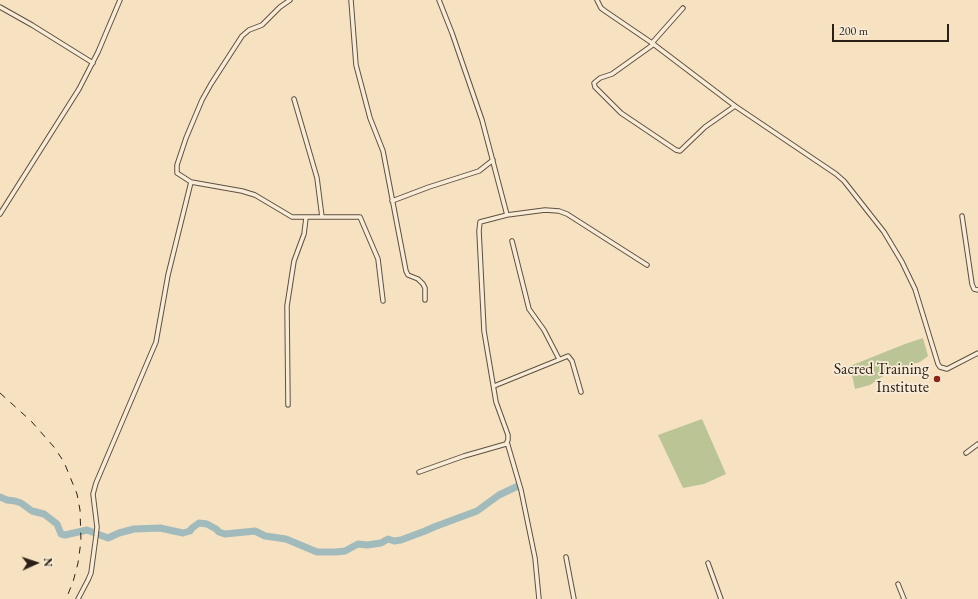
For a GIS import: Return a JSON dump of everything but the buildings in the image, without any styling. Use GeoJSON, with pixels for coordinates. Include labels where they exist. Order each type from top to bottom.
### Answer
{"type":"FeatureCollection","features":[{"type":"Feature","properties":{"kind":"street"},"geometry":{"type":"LineString","coordinates":[[0,214],[79,89],[93,63],[120,0]]}},
{"type":"Feature","properties":{"kind":"street"},"geometry":{"type":"LineString","coordinates":[[290,0],[280,7],[262,25],[249,30],[242,36],[211,84],[191,125],[177,165],[177,173],[191,182],[256,195],[292,217],[361,218],[378,259],[383,302]]}},
{"type":"Feature","properties":{"kind":"street"},"geometry":{"type":"LineString","coordinates":[[351,0],[350,6],[356,65],[370,118],[383,152],[407,273],[418,279],[423,284],[425,300]]}},
{"type":"Feature","properties":{"kind":"street"},"geometry":{"type":"LineString","coordinates":[[439,0],[482,120],[507,215]]}},
{"type":"Feature","properties":{"kind":"street"},"geometry":{"type":"LineString","coordinates":[[597,0],[601,8],[605,11],[653,44],[735,106],[836,174],[850,188],[884,232],[905,269],[917,295],[940,367],[947,369],[978,353]]}},
{"type":"Feature","properties":{"kind":"street"},"geometry":{"type":"LineString","coordinates":[[0,7],[93,63]]}},
{"type":"Feature","properties":{"kind":"street"},"geometry":{"type":"LineString","coordinates":[[683,8],[653,44],[612,74],[600,78],[594,84],[595,87],[621,113],[676,150],[680,151],[705,127],[735,106]]}},
{"type":"Feature","properties":{"kind":"street"},"geometry":{"type":"LineString","coordinates":[[294,99],[318,178],[322,217]]}},
{"type":"Feature","properties":{"kind":"street"},"geometry":{"type":"LineString","coordinates":[[392,201],[479,171],[493,160]]}},
{"type":"Feature","properties":{"kind":"street"},"geometry":{"type":"LineString","coordinates":[[78,599],[90,577],[96,536],[93,494],[96,483],[156,342],[168,275],[191,182]]}},
{"type":"Feature","properties":{"kind":"street"},"geometry":{"type":"LineString","coordinates":[[539,599],[535,558],[521,490],[507,442],[508,435],[498,410],[484,331],[479,224],[482,220],[507,215],[555,210],[563,212],[647,265]]}},
{"type":"Feature","properties":{"kind":"street"},"geometry":{"type":"LineString","coordinates":[[962,216],[972,284],[974,289],[978,290]]}},
{"type":"Feature","properties":{"kind":"street"},"geometry":{"type":"LineString","coordinates":[[288,405],[287,306],[294,261],[304,234],[306,218]]}},
{"type":"Feature","properties":{"kind":"street"},"geometry":{"type":"LineString","coordinates":[[512,241],[528,309],[544,330],[559,359]]}},
{"type":"Feature","properties":{"kind":"street"},"geometry":{"type":"LineString","coordinates":[[494,386],[568,356],[570,358],[581,392]]}},
{"type":"Feature","properties":{"kind":"street"},"geometry":{"type":"LineString","coordinates":[[420,472],[464,456],[496,448],[507,442]]}},
{"type":"Feature","properties":{"kind":"street"},"geometry":{"type":"LineString","coordinates":[[966,453],[978,444]]}},
{"type":"Feature","properties":{"kind":"street"},"geometry":{"type":"LineString","coordinates":[[566,557],[574,599]]}},
{"type":"Feature","properties":{"kind":"street"},"geometry":{"type":"LineString","coordinates":[[708,563],[721,599]]}},
{"type":"Feature","properties":{"kind":"street"},"geometry":{"type":"LineString","coordinates":[[898,584],[904,599]]}},
{"type":"Feature","properties":{"kind":"green space"},"geometry":{"type":"Polygon","coordinates":[[[923,338],[928,356],[920,362],[906,366],[883,376],[870,385],[855,389],[850,366],[923,338]]]}},
{"type":"Feature","properties":{"kind":"green space"},"geometry":{"type":"Polygon","coordinates":[[[702,419],[726,474],[704,484],[683,488],[658,435],[702,419]]]}},
{"type":"Feature","properties":{"kind":"waterway"},"geometry":{"type":"LineString","coordinates":[[0,497],[21,503],[32,511],[44,514],[57,524],[61,534],[65,535],[87,530],[108,538],[134,529],[160,528],[183,533],[190,531],[199,523],[207,524],[225,534],[255,531],[265,536],[286,539],[317,552],[336,552],[345,551],[358,544],[367,545],[381,543],[388,539],[394,541],[401,540],[477,511],[499,495],[518,486]]}},
{"type":"Feature","properties":{"kind":"railway"},"geometry":{"type":"LineString","coordinates":[[0,393],[31,421],[54,447],[64,462],[77,494],[80,510],[81,541],[78,563],[73,582],[66,599]]}},
{"type":"Feature","properties":{"kind":"place","name":"Sacred Training Institute"},"geometry":{"type":"Point","coordinates":[937,379]}}]}
